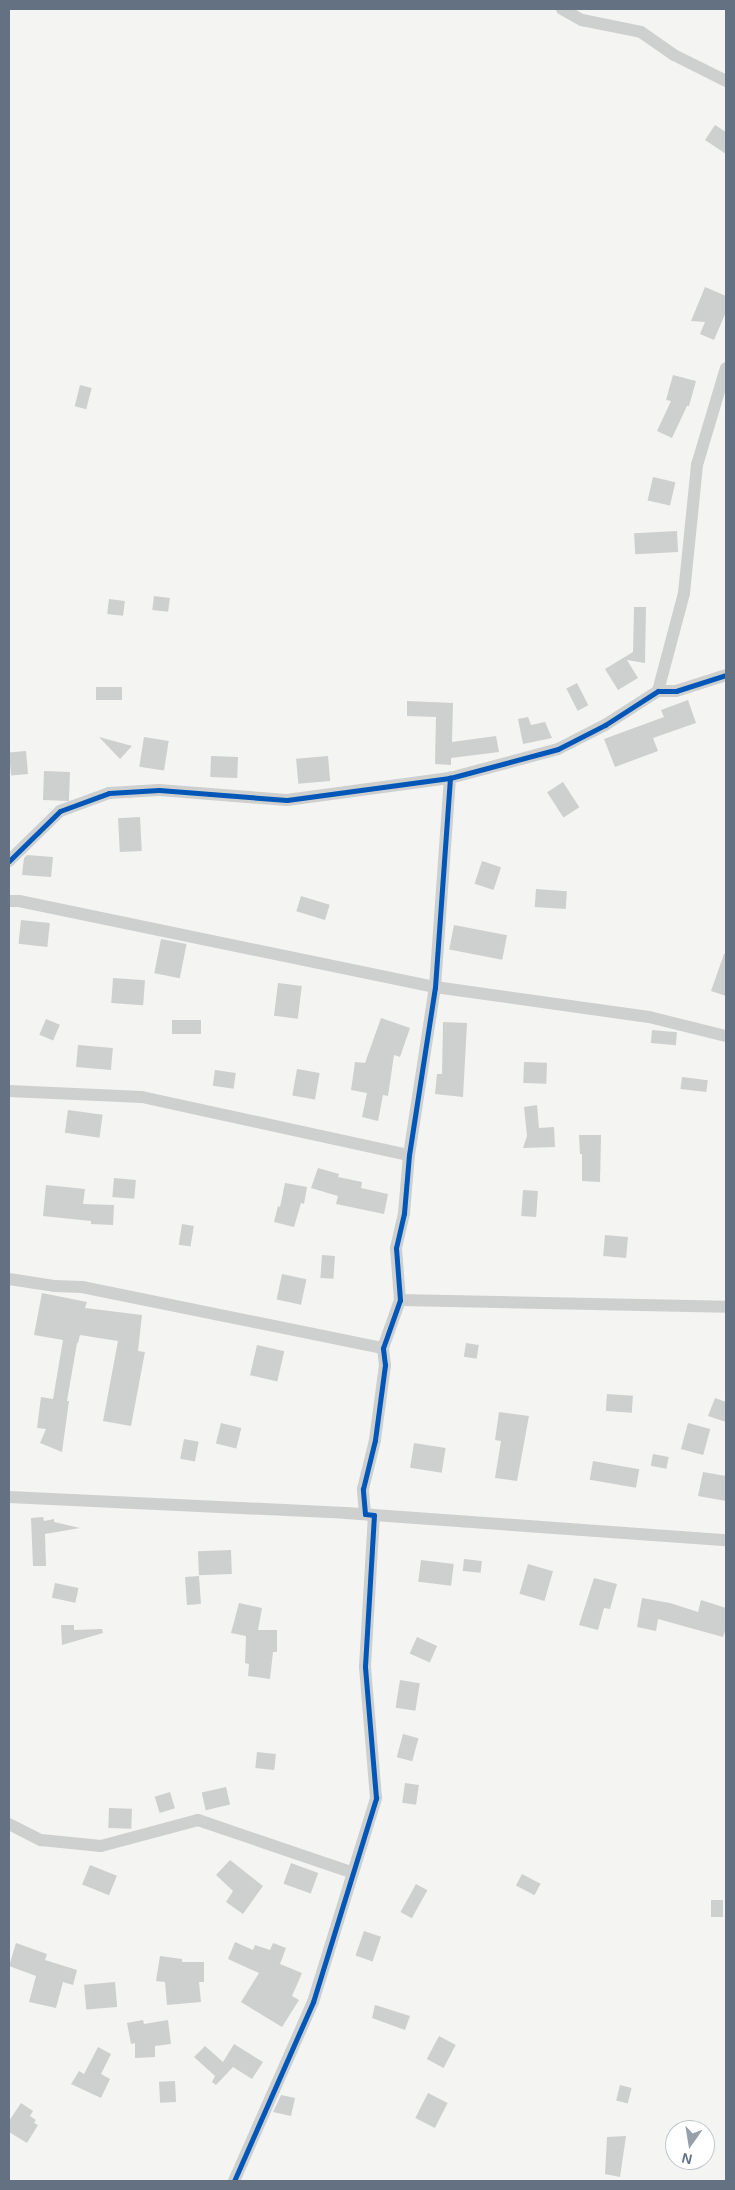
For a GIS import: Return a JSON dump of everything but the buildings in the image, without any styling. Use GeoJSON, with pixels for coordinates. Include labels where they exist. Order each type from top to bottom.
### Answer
{"type":"FeatureCollection","features":[{"type":"Feature","properties":{"kind":"street"},"geometry":{"type":"LineString","coordinates":[[562,9],[582,20],[641,32],[674,55],[726,81]]}},
{"type":"Feature","properties":{"kind":"street"},"geometry":{"type":"LineString","coordinates":[[658,691],[684,593],[697,465],[726,368]]}},
{"type":"Feature","properties":{"kind":"street"},"geometry":{"type":"LineString","coordinates":[[9,861],[60,811],[108,793],[159,790],[287,800],[450,778],[558,749],[605,726],[658,691],[676,691],[726,675]]}},
{"type":"Feature","properties":{"kind":"street"},"geometry":{"type":"LineString","coordinates":[[374,1515],[365,1514],[363,1489],[374,1440],[384,1365],[383,1348],[400,1300],[396,1248],[404,1213],[409,1155],[435,987],[450,778]]}},
{"type":"Feature","properties":{"kind":"street"},"geometry":{"type":"LineString","coordinates":[[9,901],[19,901],[435,987],[649,1017],[726,1036]]}},
{"type":"Feature","properties":{"kind":"street"},"geometry":{"type":"LineString","coordinates":[[9,1091],[142,1097],[409,1155]]}},
{"type":"Feature","properties":{"kind":"street"},"geometry":{"type":"LineString","coordinates":[[9,1279],[55,1286],[82,1287],[383,1348]]}},
{"type":"Feature","properties":{"kind":"street"},"geometry":{"type":"LineString","coordinates":[[400,1300],[726,1307]]}},
{"type":"Feature","properties":{"kind":"street"},"geometry":{"type":"LineString","coordinates":[[9,1497],[374,1515],[726,1540]]}},
{"type":"Feature","properties":{"kind":"street"},"geometry":{"type":"LineString","coordinates":[[234,2181],[313,2002],[376,1798],[365,1666],[374,1515]]}},
{"type":"Feature","properties":{"kind":"street"},"geometry":{"type":"LineString","coordinates":[[9,1824],[41,1840],[101,1846],[198,1820],[352,1872]]}},
{"type":"Feature","properties":{"kind":"cycle path"},"geometry":{"type":"LineString","coordinates":[[9,861],[60,811],[109,793],[159,790],[287,800],[450,778],[558,749],[605,725],[658,691],[676,691],[726,675]]}},
{"type":"Feature","properties":{"kind":"cycle path"},"geometry":{"type":"LineString","coordinates":[[234,2181],[313,2002],[376,1798],[365,1666],[374,1515],[365,1514],[363,1489],[375,1440],[385,1365],[383,1348],[400,1300],[396,1248],[404,1213],[409,1155],[435,987],[450,778]]}}]}
